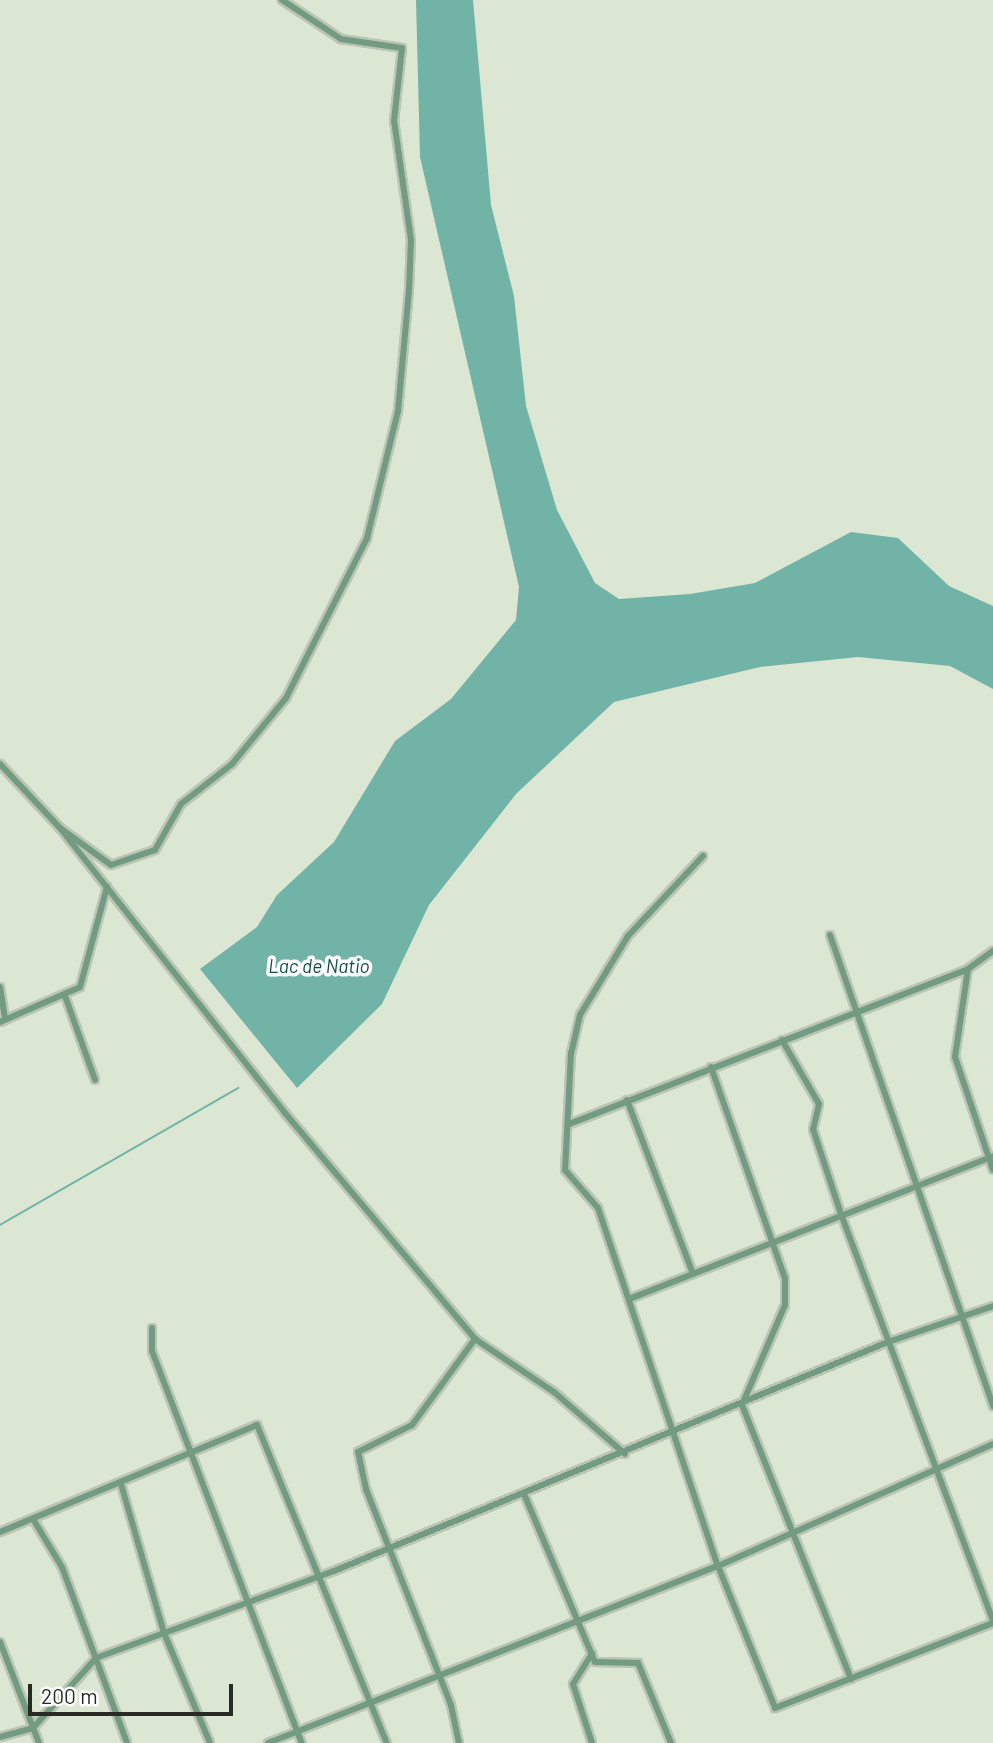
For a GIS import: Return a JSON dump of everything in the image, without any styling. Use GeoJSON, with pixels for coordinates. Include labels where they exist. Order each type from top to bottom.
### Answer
{"type":"FeatureCollection","features":[{"type":"Feature","properties":{"kind":"street"},"geometry":{"type":"LineString","coordinates":[[60,828],[111,864],[155,850],[181,804],[216,780],[286,698],[354,567],[379,493],[398,411],[409,291],[411,240],[394,121],[402,48],[341,39],[282,0]]}},
{"type":"Feature","properties":{"kind":"street"},"geometry":{"type":"LineString","coordinates":[[0,764],[60,828],[285,1113],[475,1339],[554,1392],[625,1454]]}},
{"type":"Feature","properties":{"kind":"street"},"geometry":{"type":"LineString","coordinates":[[703,856],[628,936],[580,1015],[571,1054],[565,1170],[597,1208],[718,1566],[775,1708],[993,1622],[841,1214],[813,1129],[819,1104],[782,1040]]}},
{"type":"Feature","properties":{"kind":"street"},"geometry":{"type":"LineString","coordinates":[[0,987],[3,1021],[65,996],[80,987],[88,970],[107,887]]}},
{"type":"Feature","properties":{"kind":"street"},"geometry":{"type":"LineString","coordinates":[[830,935],[859,1012],[993,1407]]}},
{"type":"Feature","properties":{"kind":"street"},"geometry":{"type":"LineString","coordinates":[[569,1124],[968,969],[993,951]]}},
{"type":"Feature","properties":{"kind":"street"},"geometry":{"type":"LineString","coordinates":[[968,969],[955,1057],[991,1156],[993,1170]]}},
{"type":"Feature","properties":{"kind":"street"},"geometry":{"type":"LineString","coordinates":[[65,996],[95,1080]]}},
{"type":"Feature","properties":{"kind":"street"},"geometry":{"type":"LineString","coordinates":[[711,1067],[785,1278],[785,1305],[742,1405],[851,1679]]}},
{"type":"Feature","properties":{"kind":"street"},"geometry":{"type":"LineString","coordinates":[[627,1100],[693,1274]]}},
{"type":"Feature","properties":{"kind":"street"},"geometry":{"type":"LineString","coordinates":[[629,1299],[991,1156]]}},
{"type":"Feature","properties":{"kind":"street"},"geometry":{"type":"LineString","coordinates":[[0,1737],[33,1728],[96,1658],[389,1548],[674,1435],[888,1342],[993,1306]]}},
{"type":"Feature","properties":{"kind":"street"},"geometry":{"type":"LineString","coordinates":[[152,1328],[152,1351],[245,1600],[302,1743]]}},
{"type":"Feature","properties":{"kind":"street"},"geometry":{"type":"LineString","coordinates":[[458,1743],[439,1676],[389,1548],[358,1452],[412,1425],[475,1339]]}},
{"type":"Feature","properties":{"kind":"street"},"geometry":{"type":"LineString","coordinates":[[0,1532],[191,1457],[257,1425],[387,1743]]}},
{"type":"Feature","properties":{"kind":"street"},"geometry":{"type":"LineString","coordinates":[[268,1743],[718,1566],[993,1444]]}},
{"type":"Feature","properties":{"kind":"street"},"geometry":{"type":"LineString","coordinates":[[121,1484],[164,1633],[209,1743]]}},
{"type":"Feature","properties":{"kind":"street"},"geometry":{"type":"LineString","coordinates":[[524,1494],[581,1618],[592,1653],[603,1667],[638,1663],[671,1743]]}},
{"type":"Feature","properties":{"kind":"street"},"geometry":{"type":"LineString","coordinates":[[33,1519],[62,1567],[127,1743]]}},
{"type":"Feature","properties":{"kind":"street"},"geometry":{"type":"LineString","coordinates":[[0,1642],[2,1654],[39,1743]]}},
{"type":"Feature","properties":{"kind":"street"},"geometry":{"type":"LineString","coordinates":[[592,1653],[573,1684],[592,1743]]}},
{"type":"Feature","properties":{"kind":"water","name":"Lac de Natio"},"geometry":{"type":"Polygon","coordinates":[[[416,0],[473,0],[491,205],[514,296],[526,406],[557,510],[595,583],[619,599],[690,594],[755,583],[851,532],[898,538],[949,586],[993,606],[993,689],[950,666],[858,657],[760,667],[614,702],[516,794],[429,905],[382,1004],[297,1088],[200,969],[257,927],[277,895],[334,842],[395,741],[451,699],[516,620],[519,587],[420,157],[416,0]]]}},
{"type":"Feature","properties":{"kind":"waterway"},"geometry":{"type":"LineString","coordinates":[[0,1225],[238,1088]]}}]}
